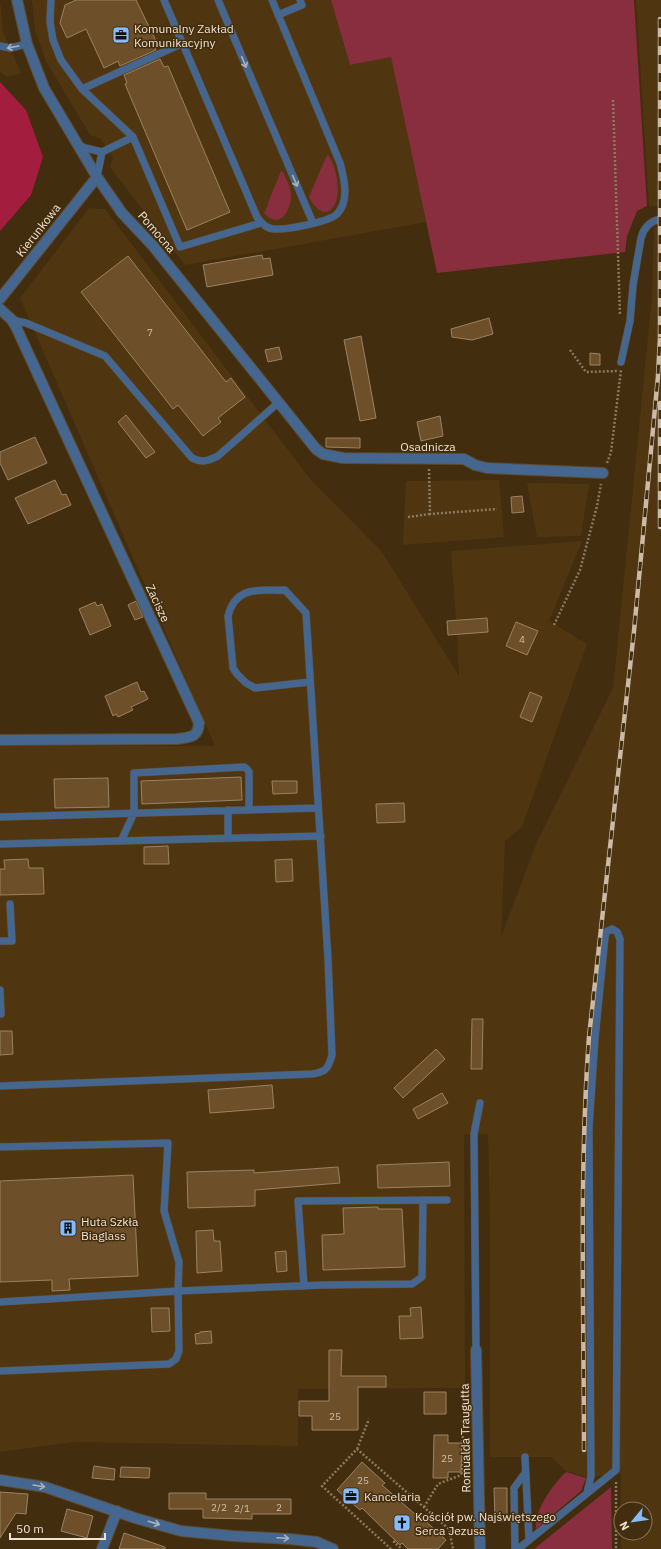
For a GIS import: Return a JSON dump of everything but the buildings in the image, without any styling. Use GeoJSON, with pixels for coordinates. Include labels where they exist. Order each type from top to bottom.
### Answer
{"type":"FeatureCollection","features":[{"type":"Feature","properties":{"kind":"street","name":"Pomocna"},"geometry":{"type":"LineString","coordinates":[[17,0],[27,44],[44,88],[97,177],[122,213],[153,246],[311,443],[323,454]]}},
{"type":"Feature","properties":{"kind":"street","name":"Kierunkowa"},"geometry":{"type":"LineString","coordinates":[[0,299],[97,177]]}},
{"type":"Feature","properties":{"kind":"street","name":"Zacisze"},"geometry":{"type":"LineString","coordinates":[[0,309],[12,320],[200,723],[199,731],[195,735],[177,739],[0,740]]}},
{"type":"Feature","properties":{"kind":"street","name":"Osadnicza"},"geometry":{"type":"LineString","coordinates":[[323,454],[336,457],[353,458],[464,459],[476,465],[504,470],[530,469],[603,473]]}},
{"type":"Feature","properties":{"kind":"street","name":"Romualda Traugutta"},"geometry":{"type":"LineString","coordinates":[[476,1350],[480,1549]]}},
{"type":"Feature","properties":{"kind":"street"},"geometry":{"type":"LineString","coordinates":[[0,1480],[45,1487],[117,1512],[181,1531],[317,1542],[333,1549]]}},
{"type":"Feature","properties":{"kind":"street"},"geometry":{"type":"LineString","coordinates":[[102,1549],[117,1512]]}},
{"type":"Feature","properties":{"kind":"lane"},"geometry":{"type":"LineString","coordinates":[[51,0],[50,22],[53,40],[61,60],[82,89],[133,136],[180,247],[261,223]]}},
{"type":"Feature","properties":{"kind":"lane"},"geometry":{"type":"LineString","coordinates":[[164,0],[254,211],[261,223],[267,228],[273,229],[328,220],[337,214],[342,206],[344,198],[343,176],[340,163],[272,0]]}},
{"type":"Feature","properties":{"kind":"lane"},"geometry":{"type":"LineString","coordinates":[[218,0],[313,223]]}},
{"type":"Feature","properties":{"kind":"lane"},"geometry":{"type":"LineString","coordinates":[[278,15],[302,5],[300,0]]}},
{"type":"Feature","properties":{"kind":"lane"},"geometry":{"type":"LineString","coordinates":[[82,89],[183,43]]}},
{"type":"Feature","properties":{"kind":"lane"},"geometry":{"type":"LineString","coordinates":[[0,46],[10,48],[27,44]]}},
{"type":"Feature","properties":{"kind":"lane"},"geometry":{"type":"LineString","coordinates":[[77,144],[85,148],[102,152],[133,136]]}},
{"type":"Feature","properties":{"kind":"lane"},"geometry":{"type":"LineString","coordinates":[[97,177],[102,152]]}},
{"type":"Feature","properties":{"kind":"lane"},"geometry":{"type":"LineString","coordinates":[[621,362],[630,321],[633,285],[641,238],[647,225],[661,219]]}},
{"type":"Feature","properties":{"kind":"lane"},"geometry":{"type":"LineString","coordinates":[[12,320],[26,323],[105,356],[192,458],[200,462],[209,461],[218,456],[279,402]]}},
{"type":"Feature","properties":{"kind":"lane"},"geometry":{"type":"LineString","coordinates":[[0,1086],[322,1072],[329,1066],[332,1056],[328,959],[306,613],[296,600],[285,590],[248,591],[237,598],[230,609],[228,616],[233,668],[237,674],[246,683],[255,688],[310,682]]}},
{"type":"Feature","properties":{"kind":"lane"},"geometry":{"type":"LineString","coordinates":[[121,841],[134,813],[134,773],[244,767],[249,772],[249,810]]}},
{"type":"Feature","properties":{"kind":"lane"},"geometry":{"type":"LineString","coordinates":[[0,817],[318,808]]}},
{"type":"Feature","properties":{"kind":"lane"},"geometry":{"type":"LineString","coordinates":[[228,810],[228,837]]}},
{"type":"Feature","properties":{"kind":"lane"},"geometry":{"type":"LineString","coordinates":[[0,844],[228,837],[321,836]]}},
{"type":"Feature","properties":{"kind":"lane"},"geometry":{"type":"LineString","coordinates":[[0,941],[12,941],[10,904]]}},
{"type":"Feature","properties":{"kind":"lane"},"geometry":{"type":"LineString","coordinates":[[518,1549],[616,1470],[620,938],[617,932],[612,929],[606,932],[605,937],[595,1038],[589,1127],[591,1476],[587,1493]]}},
{"type":"Feature","properties":{"kind":"lane"},"geometry":{"type":"LineString","coordinates":[[0,990],[1,1014]]}},
{"type":"Feature","properties":{"kind":"lane"},"geometry":{"type":"LineString","coordinates":[[476,1350],[474,1134],[480,1103]]}},
{"type":"Feature","properties":{"kind":"lane"},"geometry":{"type":"LineString","coordinates":[[0,1147],[168,1143],[164,1211],[178,1262],[179,1352],[176,1359],[169,1364],[0,1370]]}},
{"type":"Feature","properties":{"kind":"lane"},"geometry":{"type":"LineString","coordinates":[[0,1302],[178,1291],[304,1286],[412,1284],[422,1277],[422,1200]]}},
{"type":"Feature","properties":{"kind":"lane"},"geometry":{"type":"LineString","coordinates":[[304,1286],[298,1201],[448,1200]]}},
{"type":"Feature","properties":{"kind":"lane"},"geometry":{"type":"LineString","coordinates":[[525,1457],[529,1540]]}},
{"type":"Feature","properties":{"kind":"lane"},"geometry":{"type":"LineString","coordinates":[[515,1549],[514,1488],[525,1473]]}},
{"type":"Feature","properties":{"kind":"path"},"geometry":{"type":"LineString","coordinates":[[613,100],[620,322]]}},
{"type":"Feature","properties":{"kind":"path"},"geometry":{"type":"LineString","coordinates":[[570,350],[586,372],[621,371]]}},
{"type":"Feature","properties":{"kind":"path"},"geometry":{"type":"LineString","coordinates":[[554,625],[580,570],[597,506],[603,473],[611,452],[621,362]]}},
{"type":"Feature","properties":{"kind":"path"},"geometry":{"type":"LineString","coordinates":[[429,458],[430,514]]}},
{"type":"Feature","properties":{"kind":"path"},"geometry":{"type":"LineString","coordinates":[[408,517],[497,509]]}},
{"type":"Feature","properties":{"kind":"path"},"geometry":{"type":"LineString","coordinates":[[369,1419],[357,1449],[322,1486],[391,1549]]}},
{"type":"Feature","properties":{"kind":"path"},"geometry":{"type":"LineString","coordinates":[[424,1507],[438,1484],[461,1475],[463,1420]]}},
{"type":"Feature","properties":{"kind":"path"},"geometry":{"type":"LineString","coordinates":[[357,1449],[449,1529],[453,1549]]}},
{"type":"Feature","properties":{"kind":"path"},"geometry":{"type":"LineString","coordinates":[[616,1470],[616,1549]]}},
{"type":"Feature","properties":{"kind":"path"},"geometry":{"type":"LineString","coordinates":[[462,1472],[470,1473]]}},
{"type":"Feature","properties":{"kind":"path"},"geometry":{"type":"LineString","coordinates":[[395,1541],[394,1542],[402,1549]]}},
{"type":"Feature","properties":{"kind":"shaded area"},"geometry":{"type":"Polygon","coordinates":[[[0,0],[3,32],[21,73],[7,77],[0,72],[0,0]]]}},
{"type":"Feature","properties":{"kind":"shaded area"},"geometry":{"type":"Polygon","coordinates":[[[32,0],[331,0],[350,65],[391,57],[426,222],[185,265],[110,167],[113,157],[101,139],[90,135],[46,61],[35,30],[32,0]]]}},
{"type":"Feature","properties":{"kind":"shaded area"},"geometry":{"type":"Polygon","coordinates":[[[331,0],[634,0],[647,206],[637,211],[627,236],[625,252],[437,273],[391,57],[350,65],[331,0]]]}},
{"type":"Feature","properties":{"kind":"shaded area"},"geometry":{"type":"Polygon","coordinates":[[[636,0],[661,0],[661,206],[649,206],[636,0]]]}},
{"type":"Feature","properties":{"kind":"shaded area"},"geometry":{"type":"Polygon","coordinates":[[[0,82],[26,110],[43,157],[31,195],[0,231],[0,82]]]}},
{"type":"Feature","properties":{"kind":"shaded area"},"geometry":{"type":"Polygon","coordinates":[[[328,155],[334,166],[338,189],[336,202],[333,207],[330,211],[323,212],[313,204],[309,197],[328,155]]]}},
{"type":"Feature","properties":{"kind":"shaded area"},"geometry":{"type":"Polygon","coordinates":[[[281,171],[283,172],[290,188],[291,199],[284,216],[275,220],[264,213],[281,171]]]}},
{"type":"Feature","properties":{"kind":"shaded area"},"geometry":{"type":"Polygon","coordinates":[[[89,208],[105,209],[310,479],[382,552],[459,676],[457,635],[447,635],[447,621],[456,620],[451,551],[582,541],[549,621],[587,644],[522,827],[505,841],[501,937],[537,842],[613,688],[652,297],[654,227],[661,227],[661,1549],[621,1549],[621,1541],[653,1541],[653,1501],[621,1501],[621,1474],[586,1477],[566,1471],[552,1457],[490,1457],[490,1219],[488,1134],[464,1135],[465,1388],[298,1389],[298,1446],[73,1442],[0,1452],[0,746],[215,746],[20,298],[89,208]]]}},
{"type":"Feature","properties":{"kind":"shaded area"},"geometry":{"type":"Polygon","coordinates":[[[499,480],[504,537],[403,545],[406,481],[499,480]]]}},
{"type":"Feature","properties":{"kind":"shaded area"},"geometry":{"type":"Polygon","coordinates":[[[527,483],[589,484],[581,536],[537,537],[527,483]]]}},
{"type":"Feature","properties":{"kind":"shaded area"},"geometry":{"type":"Polygon","coordinates":[[[566,1472],[586,1478],[581,1491],[536,1529],[538,1514],[545,1498],[566,1472]]]}},
{"type":"Feature","properties":{"kind":"shaded area"},"geometry":{"type":"Polygon","coordinates":[[[611,1487],[612,1549],[534,1549],[611,1487]]]}},
{"type":"Feature","properties":{"kind":"railway"},"geometry":{"type":"LineString","coordinates":[[660,19],[660,341]]}},
{"type":"Feature","properties":{"kind":"railway"},"geometry":{"type":"LineString","coordinates":[[584,1450],[583,1191],[589,1037],[634,631],[658,376],[660,337]]}},
{"type":"Feature","properties":{"kind":"railway"},"geometry":{"type":"LineString","coordinates":[[660,403],[660,527]]}},
{"type":"Feature","properties":{"kind":"place","name":"Komunalny Zakład Komunikacyjny"},"geometry":{"type":"Point","coordinates":[121,35]}},
{"type":"Feature","properties":{"kind":"place","name":"Huta Szkła Biaglass"},"geometry":{"type":"Point","coordinates":[68,1228]}},
{"type":"Feature","properties":{"kind":"place","name":"Kancelaria"},"geometry":{"type":"Point","coordinates":[351,1496]}},
{"type":"Feature","properties":{"kind":"place","name":"Kościół pw. Najświętszego Serca Jezusa"},"geometry":{"type":"Point","coordinates":[402,1523]}}]}
